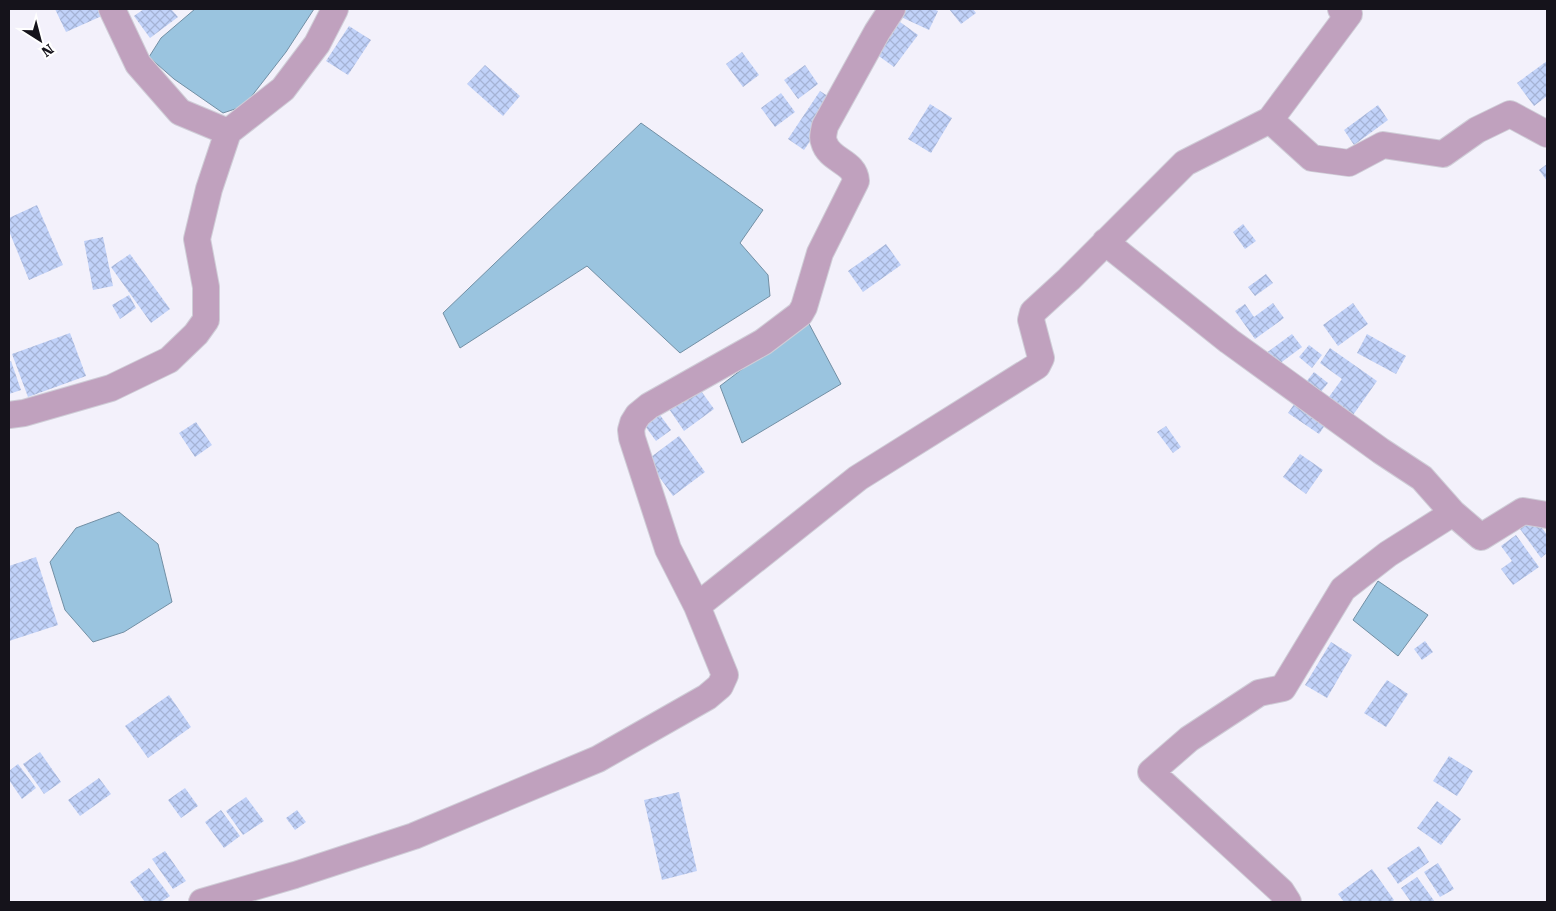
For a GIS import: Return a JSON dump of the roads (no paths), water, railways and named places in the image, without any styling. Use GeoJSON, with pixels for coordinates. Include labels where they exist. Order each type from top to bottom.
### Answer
{"type":"FeatureCollection","features":[{"type":"Feature","properties":{"kind":"street"},"geometry":{"type":"LineString","coordinates":[[112,9],[138,64],[180,112],[228,132]]}},
{"type":"Feature","properties":{"kind":"street"},"geometry":{"type":"LineString","coordinates":[[9,415],[24,413],[111,388],[169,360],[196,334],[206,320],[206,287],[196,239],[209,189],[228,132],[283,89],[317,44],[335,9]]}},
{"type":"Feature","properties":{"kind":"street"},"geometry":{"type":"LineString","coordinates":[[202,902],[295,875],[423,832],[598,759],[708,696],[720,686],[725,675],[697,606],[668,549],[631,430],[638,415],[649,406],[763,342],[800,314],[804,307],[820,254],[856,181],[856,174],[852,169],[829,152],[823,141],[825,126],[877,32],[892,9]]}},
{"type":"Feature","properties":{"kind":"street"},"geometry":{"type":"LineString","coordinates":[[697,606],[858,478],[1037,366],[1041,358],[1031,320],[1033,312],[1069,279],[1185,163],[1270,120],[1347,10]]}},
{"type":"Feature","properties":{"kind":"street"},"geometry":{"type":"LineString","coordinates":[[1270,120],[1312,158],[1349,163],[1383,145],[1443,154],[1477,130],[1510,114],[1547,134]]}},
{"type":"Feature","properties":{"kind":"street"},"geometry":{"type":"LineString","coordinates":[[1105,242],[1228,341],[1381,451],[1422,478],[1453,513],[1481,537],[1523,511],[1547,515]]}},
{"type":"Feature","properties":{"kind":"street"},"geometry":{"type":"LineString","coordinates":[[1288,902],[1281,891],[1151,772],[1189,739],[1259,693],[1283,688],[1343,589],[1388,554],[1453,513]]}},
{"type":"Feature","properties":{"kind":"water"},"geometry":{"type":"Polygon","coordinates":[[[195,9],[314,9],[286,52],[244,106],[223,113],[174,79],[149,57],[161,38],[195,9]]]}},
{"type":"Feature","properties":{"kind":"water"},"geometry":{"type":"Polygon","coordinates":[[[641,123],[763,210],[740,243],[768,275],[770,296],[680,353],[587,266],[460,348],[443,313],[641,123]]]}},
{"type":"Feature","properties":{"kind":"water"},"geometry":{"type":"Polygon","coordinates":[[[807,320],[841,384],[742,443],[720,386],[807,320]]]}},
{"type":"Feature","properties":{"kind":"water"},"geometry":{"type":"Polygon","coordinates":[[[119,512],[158,544],[172,602],[124,632],[93,642],[65,610],[50,562],[76,528],[119,512]]]}},
{"type":"Feature","properties":{"kind":"water"},"geometry":{"type":"Polygon","coordinates":[[[1378,581],[1428,615],[1398,656],[1353,620],[1378,581]]]}}]}
